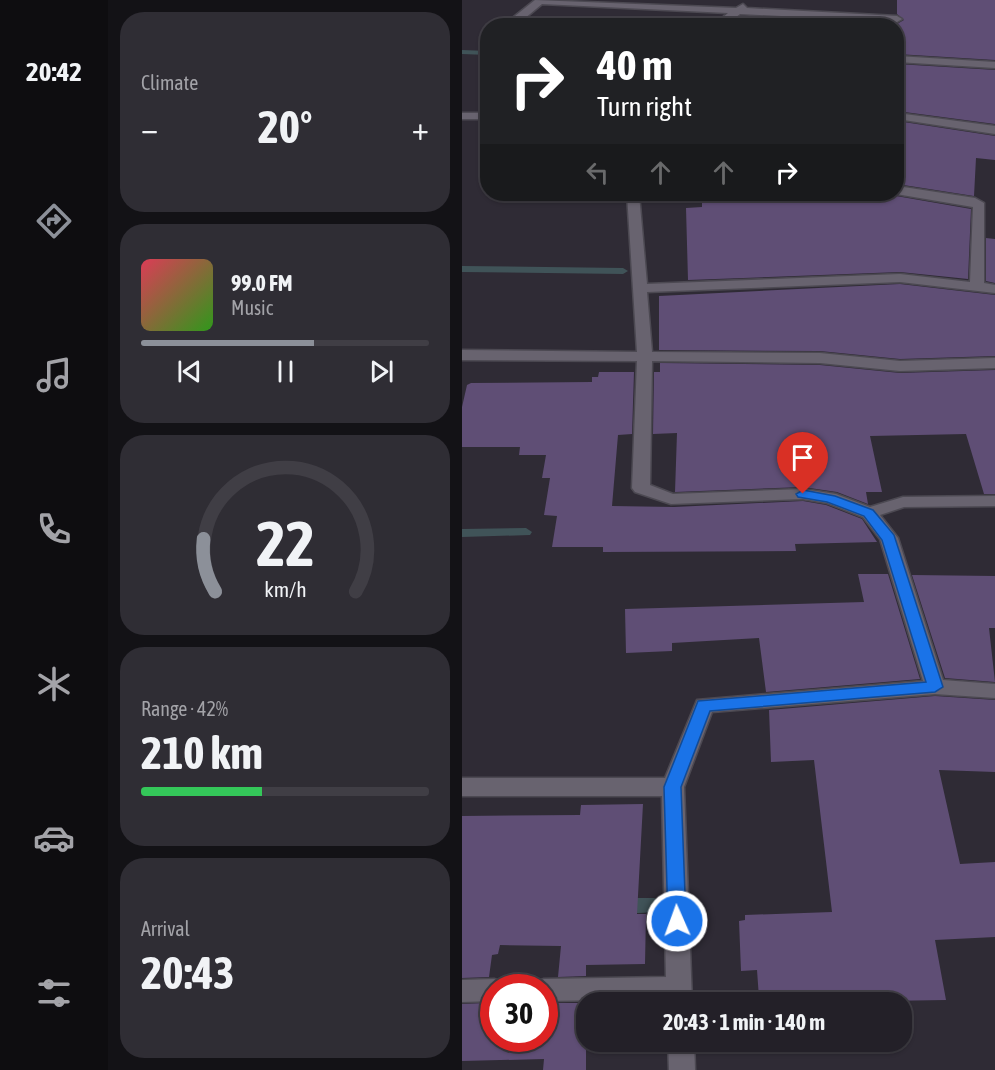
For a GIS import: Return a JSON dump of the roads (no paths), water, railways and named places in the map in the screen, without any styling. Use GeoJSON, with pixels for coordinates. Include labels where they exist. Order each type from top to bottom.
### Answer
{"type":"FeatureCollection","features":[{"type":"Feature","properties":{"kind":"street"},"geometry":{"type":"LineString","coordinates":[[729,18],[740,10],[747,0]]}},
{"type":"Feature","properties":{"kind":"street"},"geometry":{"type":"LineString","coordinates":[[519,18],[540,1],[880,18]]}},
{"type":"Feature","properties":{"kind":"street"},"geometry":{"type":"LineString","coordinates":[[904,59],[995,65]]}},
{"type":"Feature","properties":{"kind":"street"},"geometry":{"type":"LineString","coordinates":[[462,116],[480,116]]}},
{"type":"Feature","properties":{"kind":"street"},"geometry":{"type":"LineString","coordinates":[[904,117],[995,130]]}},
{"type":"Feature","properties":{"kind":"street"},"geometry":{"type":"LineString","coordinates":[[904,191],[975,202],[979,206],[977,286]]}},
{"type":"Feature","properties":{"kind":"street"},"geometry":{"type":"LineString","coordinates":[[634,201],[642,288],[645,355],[642,488],[671,499],[803,494],[830,498],[868,513],[889,538],[935,687]]}},
{"type":"Feature","properties":{"kind":"street"},"geometry":{"type":"LineString","coordinates":[[642,288],[900,278],[995,289]]}},
{"type":"Feature","properties":{"kind":"street"},"geometry":{"type":"LineString","coordinates":[[462,355],[820,358],[900,366],[995,363]]}},
{"type":"Feature","properties":{"kind":"street"},"geometry":{"type":"LineString","coordinates":[[868,513],[903,502],[995,501]]}},
{"type":"Feature","properties":{"kind":"street"},"geometry":{"type":"LineString","coordinates":[[679,992],[673,787],[704,705],[935,687],[995,691]]}},
{"type":"Feature","properties":{"kind":"street"},"geometry":{"type":"LineString","coordinates":[[462,787],[673,787]]}},
{"type":"Feature","properties":{"kind":"street"},"geometry":{"type":"LineString","coordinates":[[462,991],[480,990]]}},
{"type":"Feature","properties":{"kind":"street"},"geometry":{"type":"LineString","coordinates":[[558,991],[598,992]]}},
{"type":"Feature","properties":{"kind":"street"},"geometry":{"type":"LineString","coordinates":[[681,1052],[682,1070]]}},
{"type":"Feature","properties":{"kind":"waterway"},"geometry":{"type":"LineString","coordinates":[[462,52],[480,53]]}},
{"type":"Feature","properties":{"kind":"waterway"},"geometry":{"type":"LineString","coordinates":[[462,269],[623,271]]}},
{"type":"Feature","properties":{"kind":"waterway"},"geometry":{"type":"LineString","coordinates":[[462,533],[526,532]]}},
{"type":"Feature","properties":{"kind":"waterway"},"geometry":{"type":"LineString","coordinates":[[622,905],[654,905]]}}]}
